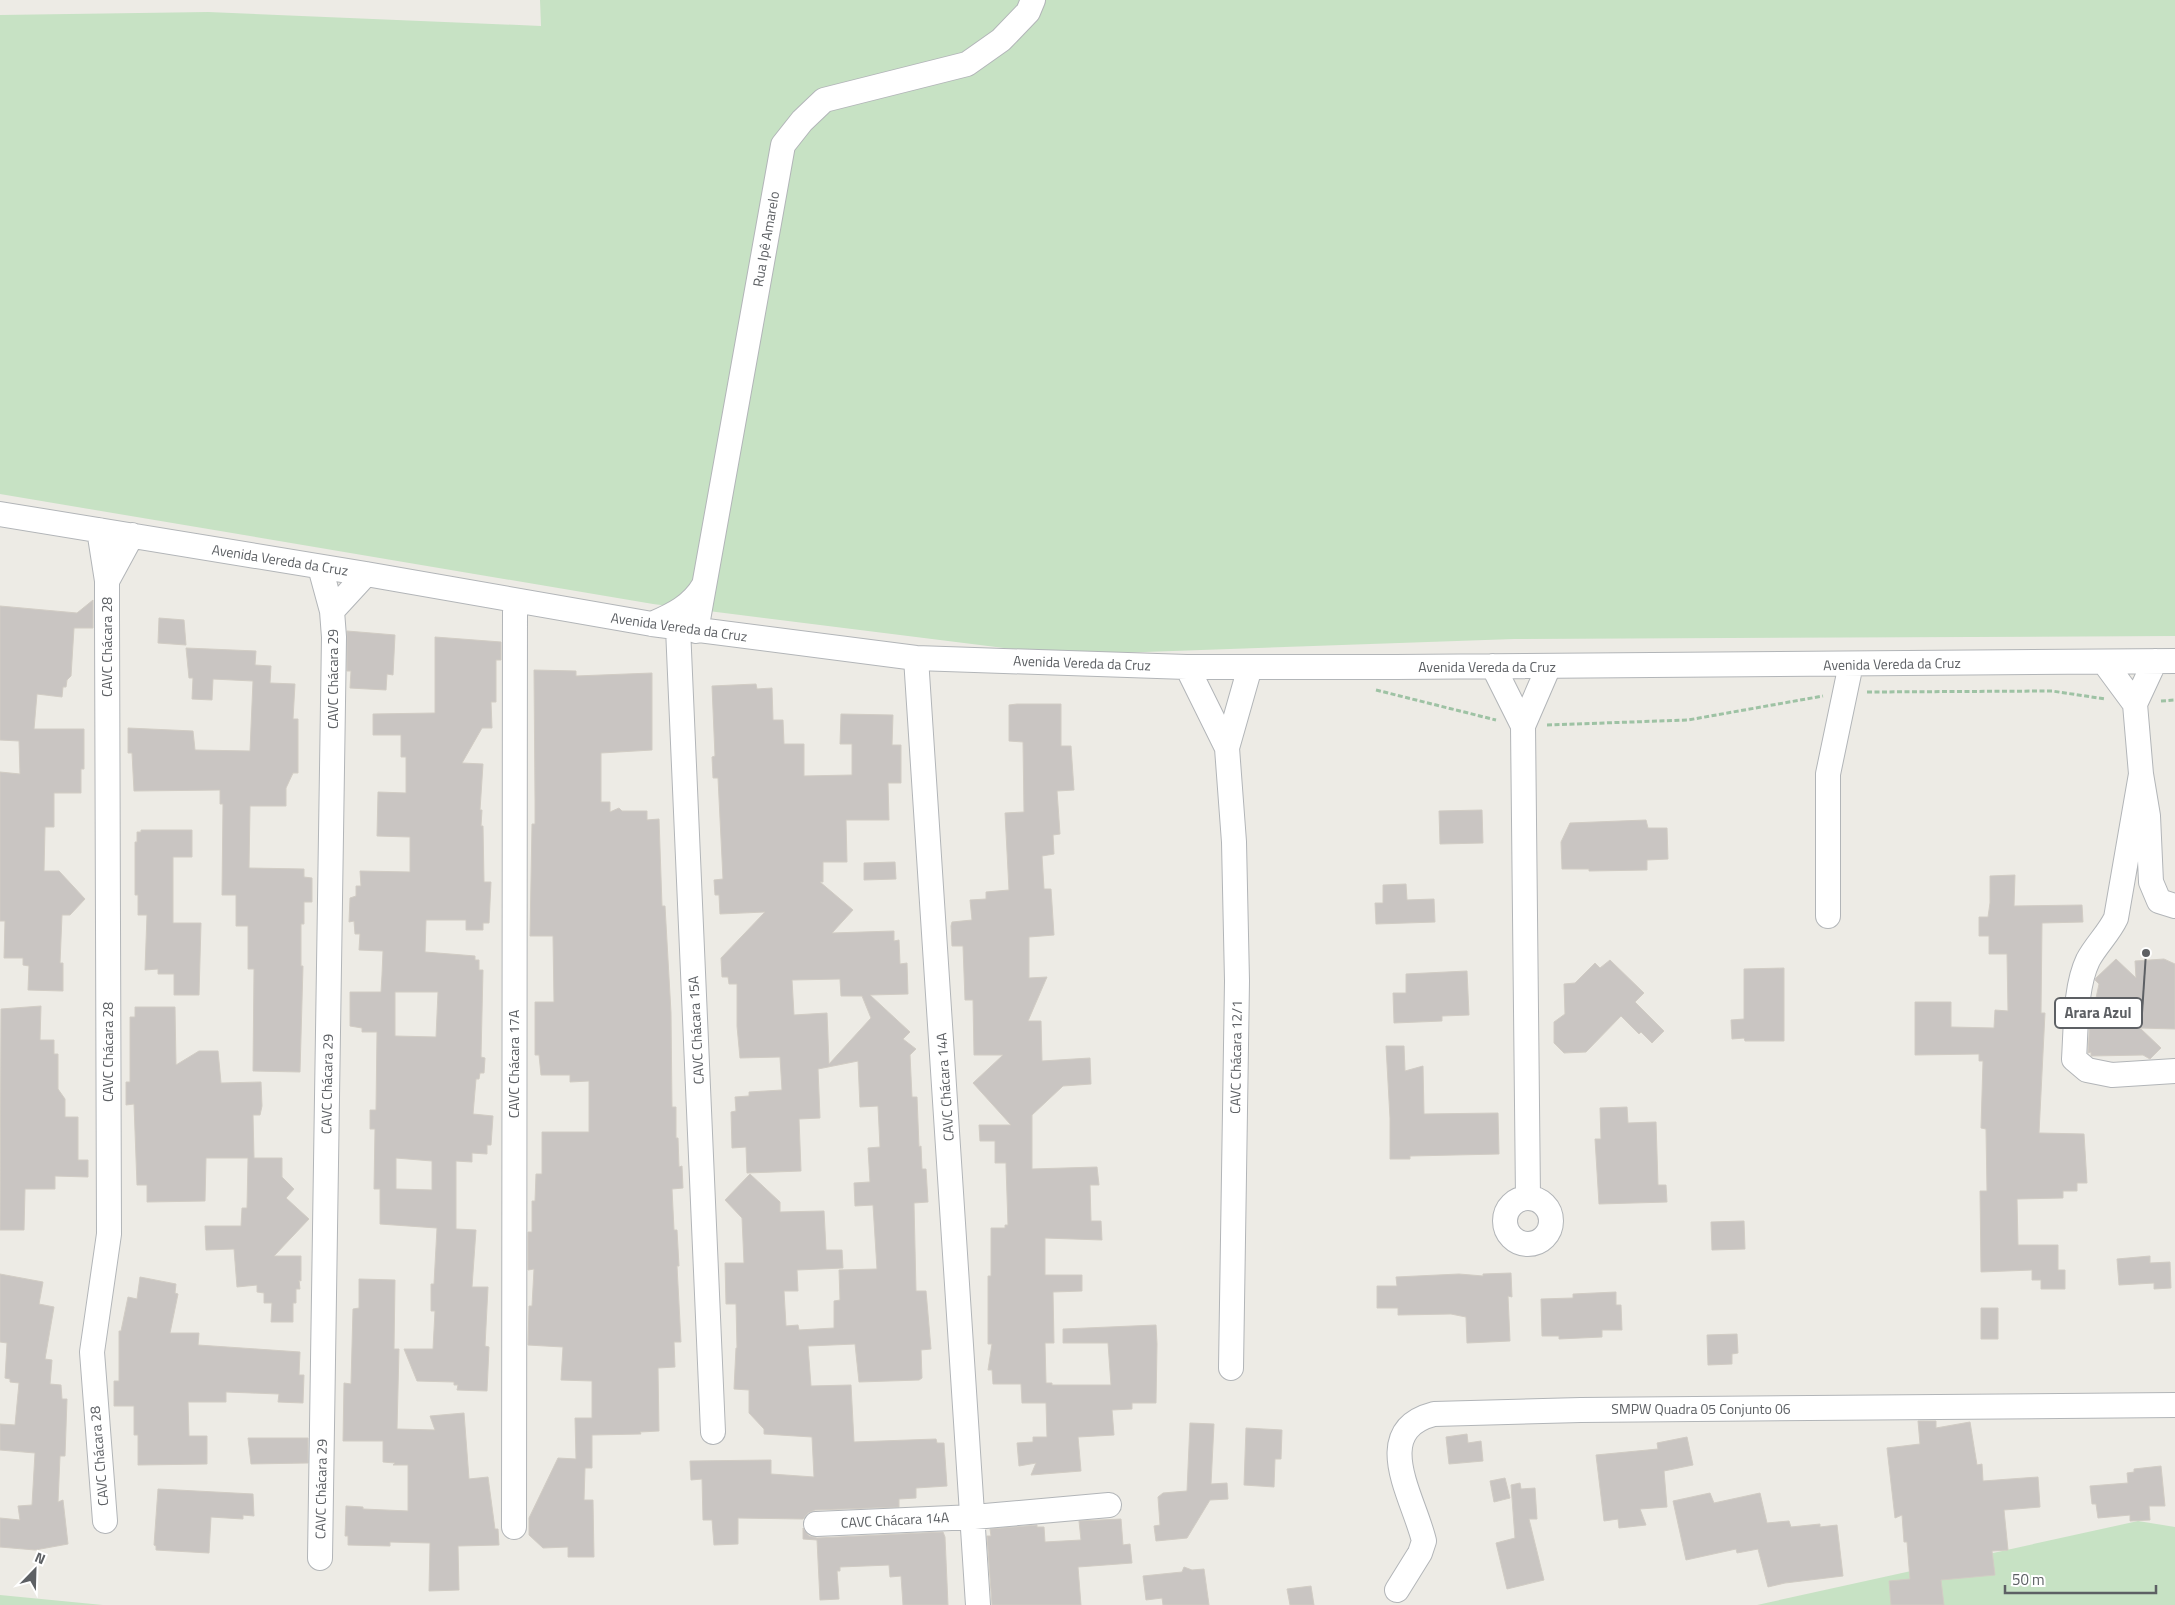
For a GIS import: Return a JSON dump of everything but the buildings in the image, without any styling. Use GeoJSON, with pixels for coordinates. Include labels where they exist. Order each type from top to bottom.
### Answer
{"type":"FeatureCollection","features":[{"type":"Feature","properties":{"kind":"street","name":"Rua Ipê Amarelo"},"geometry":{"type":"LineString","coordinates":[[687,629],[703,593],[783,145],[802,121],[824,100],[967,64],[1002,40],[1028,12],[1033,0]]}},
{"type":"Feature","properties":{"kind":"street","name":"Avenida Vereda da Cruz"},"geometry":{"type":"LineString","coordinates":[[0,514],[366,574],[652,624],[916,658],[1187,667],[2165,661]]}},
{"type":"Feature","properties":{"kind":"street","name":"CAVC Chácara 28"},"geometry":{"type":"LineString","coordinates":[[99,530],[107,581],[109,1234],[92,1352],[105,1521]]}},
{"type":"Feature","properties":{"kind":"street","name":"CAVC Chácara 28"},"geometry":{"type":"LineString","coordinates":[[107,581],[132,535]]}},
{"type":"Feature","properties":{"kind":"street","name":"CAVC Chácara 29"},"geometry":{"type":"LineString","coordinates":[[320,567],[332,610],[334,637],[320,1558]]}},
{"type":"Feature","properties":{"kind":"street","name":"CAVC Chácara 29"},"geometry":{"type":"LineString","coordinates":[[332,610],[366,574]]}},
{"type":"Feature","properties":{"kind":"street"},"geometry":{"type":"LineString","coordinates":[[652,624],[671,616],[689,605],[703,593],[714,621],[734,636]]}},
{"type":"Feature","properties":{"kind":"street","name":"CAVC Chácara 17A"},"geometry":{"type":"LineString","coordinates":[[514,601],[514,1527]]}},
{"type":"Feature","properties":{"kind":"street","name":"CAVC Chácara 15A"},"geometry":{"type":"LineString","coordinates":[[687,629],[713,1432]]}},
{"type":"Feature","properties":{"kind":"street","name":"CAVC Chácara 14A"},"geometry":{"type":"LineString","coordinates":[[916,658],[974,1516],[978,1605]]}},
{"type":"Feature","properties":{"kind":"street"},"geometry":{"type":"LineString","coordinates":[[2135,704],[2165,661]]}},
{"type":"Feature","properties":{"kind":"street"},"geometry":{"type":"LineString","coordinates":[[2104,662],[2135,704],[2140,774],[2148,816],[2150,882],[2159,901],[2175,906]]}},
{"type":"Feature","properties":{"kind":"street"},"geometry":{"type":"LineString","coordinates":[[1828,916],[1828,774],[1851,664]]}},
{"type":"Feature","properties":{"kind":"street"},"geometry":{"type":"LineString","coordinates":[[1493,666],[1523,726]]}},
{"type":"Feature","properties":{"kind":"street"},"geometry":{"type":"LineString","coordinates":[[1527,1249],[1542,1239],[1550,1225],[1548,1210],[1543,1204],[1528,1198],[1523,726],[1549,666]]}},
{"type":"Feature","properties":{"kind":"street","name":"CAVC Chácara 12/1"},"geometry":{"type":"LineString","coordinates":[[1187,667],[1228,748]]}},
{"type":"Feature","properties":{"kind":"street","name":"CAVC Chácara 12/1"},"geometry":{"type":"LineString","coordinates":[[1231,1368],[1237,981],[1234,842],[1228,748],[1250,667]]}},
{"type":"Feature","properties":{"kind":"street"},"geometry":{"type":"LineString","coordinates":[[2140,774],[2116,918],[2092,953],[2083,973],[2074,1059],[2087,1070],[2112,1075],[2175,1071]]}},
{"type":"Feature","properties":{"kind":"street","name":"SMPW Quadra 05 Conjunto 06"},"geometry":{"type":"LineString","coordinates":[[1397,1590],[1424,1545],[1400,1464],[1399,1444],[1402,1435],[1414,1422],[1434,1414],[1582,1410],[2175,1405]]}},
{"type":"Feature","properties":{"kind":"street","name":"CAVC Chácara 14A"},"geometry":{"type":"LineString","coordinates":[[816,1524],[974,1516],[1109,1505]]}},
{"type":"Feature","properties":{"kind":"path"},"geometry":{"type":"LineString","coordinates":[[1371,689],[1523,726],[1688,720],[1846,692],[2052,691],[2135,704],[2175,700]]}},
{"type":"Feature","properties":{"kind":"green space"},"geometry":{"type":"Polygon","coordinates":[[[540,0],[2175,0],[2175,636],[1514,639],[1060,655],[653,604],[0,494],[0,15],[208,12],[541,26],[540,0]]]}},
{"type":"Feature","properties":{"kind":"green space"},"geometry":{"type":"Polygon","coordinates":[[[2138,1521],[2175,1527],[2175,1605],[1757,1605],[2138,1521]]]}},
{"type":"Feature","properties":{"kind":"green space"},"geometry":{"type":"Polygon","coordinates":[[[0,1595],[103,1605],[0,1605],[0,1595]]]}},
{"type":"Feature","properties":{"kind":"place","name":"Arara Azul"},"geometry":{"type":"Point","coordinates":[2146,953]}}]}
